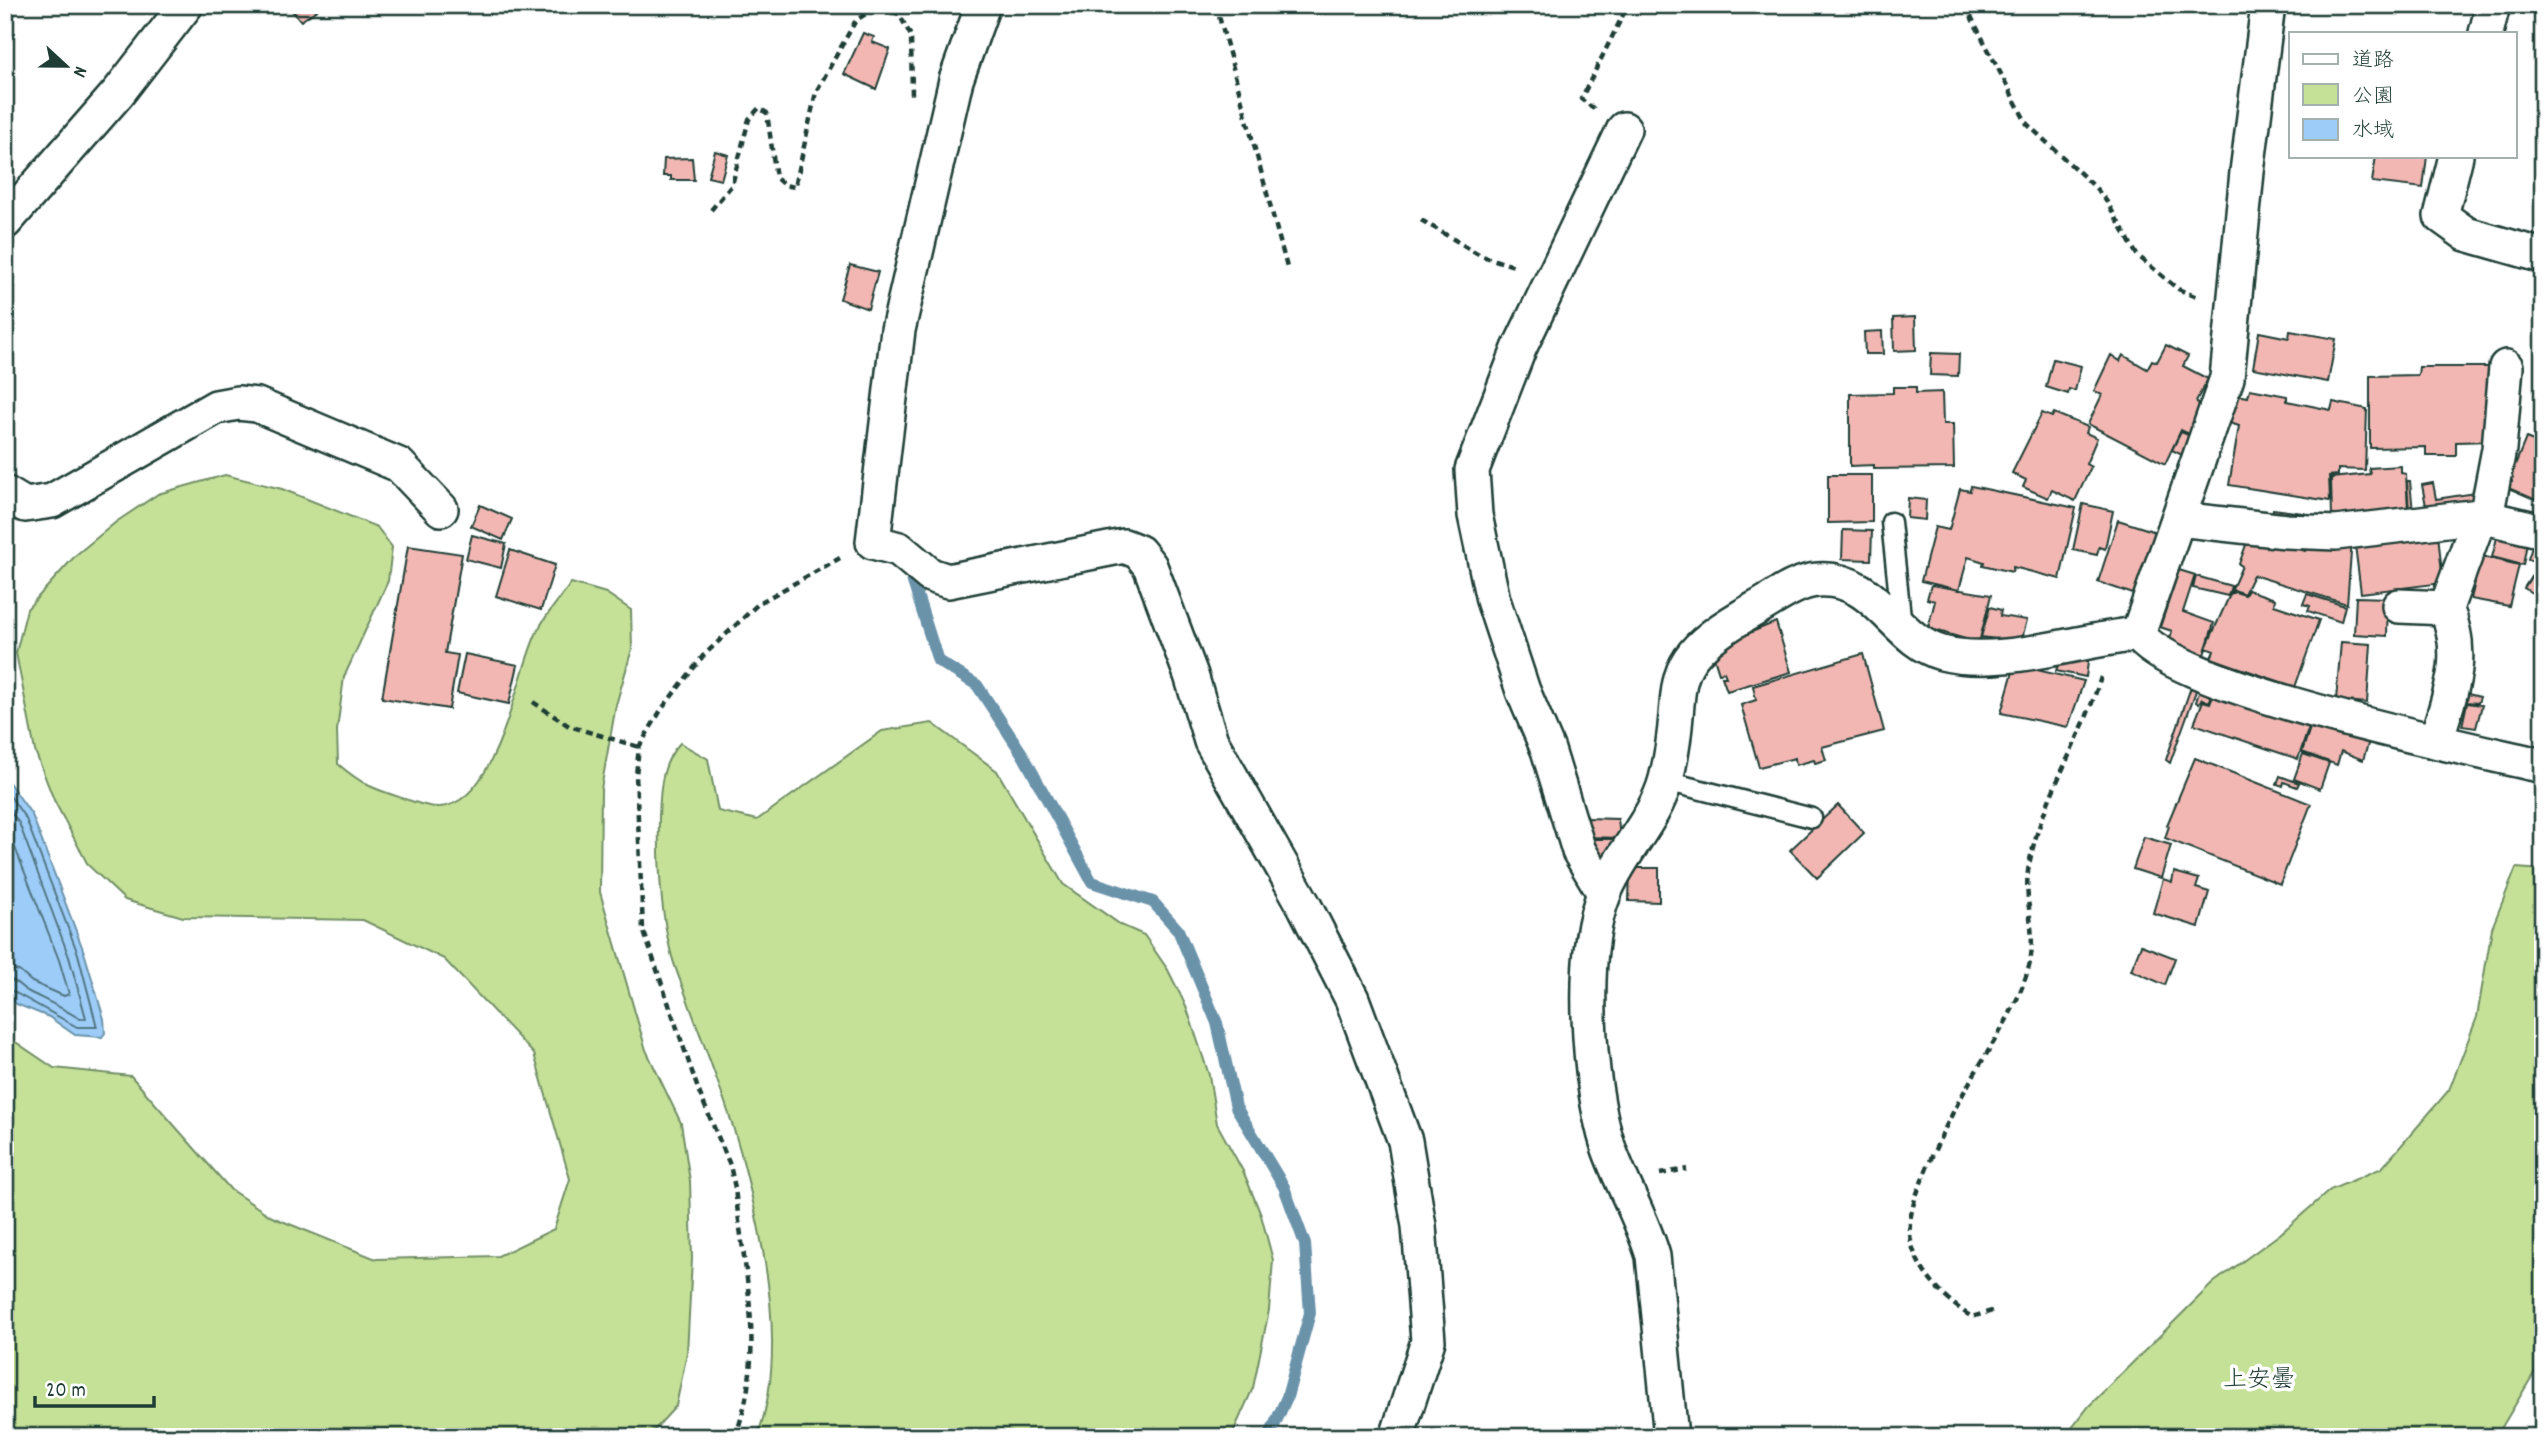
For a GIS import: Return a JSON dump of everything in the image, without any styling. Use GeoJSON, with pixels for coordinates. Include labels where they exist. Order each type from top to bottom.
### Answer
{"type":"FeatureCollection","features":[{"type":"Feature","properties":{"kind":"street"},"geometry":{"type":"LineString","coordinates":[[5,222],[118,93],[186,5]]}},
{"type":"Feature","properties":{"kind":"street"},"geometry":{"type":"LineString","coordinates":[[983,5],[956,80],[898,330],[873,542],[899,549],[930,575],[948,580],[1124,545],[1139,552],[1150,566],[1191,675],[1211,741],[1352,999],[1405,1141],[1419,1226],[1428,1341],[1397,1437]]}},
{"type":"Feature","properties":{"kind":"street"},"geometry":{"type":"LineString","coordinates":[[2124,636],[2178,519],[2227,378],[2268,5]]}},
{"type":"Feature","properties":{"kind":"street"},"geometry":{"type":"LineString","coordinates":[[2486,32],[2493,5]]}},
{"type":"Feature","properties":{"kind":"street"},"geometry":{"type":"LineString","coordinates":[[1604,893],[1579,851],[1548,750],[1523,691],[1493,600],[1475,515],[1472,470],[1519,349],[1624,129]]}},
{"type":"Feature","properties":{"kind":"street"},"geometry":{"type":"LineString","coordinates":[[2456,158],[2441,216],[2466,234],[2543,256]]}},
{"type":"Feature","properties":{"kind":"street"},"geometry":{"type":"LineString","coordinates":[[5,248],[31,195]]}},
{"type":"Feature","properties":{"kind":"street"},"geometry":{"type":"LineString","coordinates":[[2436,741],[2457,668],[2456,632],[2446,608],[2483,517],[2499,449],[2505,367]]}},
{"type":"Feature","properties":{"kind":"street"},"geometry":{"type":"LineString","coordinates":[[5,493],[25,505],[52,501],[216,407],[238,403],[257,405],[398,464],[441,509]]}},
{"type":"Feature","properties":{"kind":"street"},"geometry":{"type":"LineString","coordinates":[[2178,519],[2286,531],[2336,533],[2483,517],[2543,530]]}},
{"type":"Feature","properties":{"kind":"street"},"geometry":{"type":"LineString","coordinates":[[1671,1437],[1653,1256],[1647,1233],[1608,1145],[1592,1056],[1591,939],[1604,893],[1666,781],[1682,669],[1707,639],[1799,584],[1818,579],[1849,584],[1879,602],[1902,628],[1938,652],[1964,657],[1997,656],[2124,636],[2221,682],[2436,741],[2543,766]]}},
{"type":"Feature","properties":{"kind":"street"},"geometry":{"type":"LineString","coordinates":[[2399,606],[2446,608]]}},
{"type":"Feature","properties":{"kind":"lane"},"geometry":{"type":"LineString","coordinates":[[1891,522],[1902,628]]}},
{"type":"Feature","properties":{"kind":"lane"},"geometry":{"type":"LineString","coordinates":[[1666,781],[1812,818]]}},
{"type":"Feature","properties":{"kind":"path"},"geometry":{"type":"LineString","coordinates":[[1216,5],[1288,271]]}},
{"type":"Feature","properties":{"kind":"path"},"geometry":{"type":"LineString","coordinates":[[1624,129],[1581,100],[1628,5]]}},
{"type":"Feature","properties":{"kind":"path"},"geometry":{"type":"LineString","coordinates":[[1965,5],[2027,124],[2095,187],[2107,202],[2137,255],[2178,289],[2233,313]]}},
{"type":"Feature","properties":{"kind":"path"},"geometry":{"type":"LineString","coordinates":[[711,210],[732,185],[749,120],[759,108],[767,113],[776,178],[784,185],[795,187],[816,92],[856,20],[876,8],[899,14],[911,36],[912,100]]}},
{"type":"Feature","properties":{"kind":"path"},"geometry":{"type":"LineString","coordinates":[[1421,220],[1482,256],[1552,280]]}},
{"type":"Feature","properties":{"kind":"path"},"geometry":{"type":"LineString","coordinates":[[735,1437],[749,1393],[754,1340],[735,1188],[730,1165],[699,1092],[643,929],[636,775],[639,747],[660,710],[703,656],[759,603],[873,542]]}},
{"type":"Feature","properties":{"kind":"path"},"geometry":{"type":"LineString","coordinates":[[1992,1311],[1972,1317],[1960,1310],[1927,1277],[1910,1236],[1911,1214],[1942,1133],[2006,1025],[2029,969],[2034,938],[2028,868],[2041,815],[2124,636]]}},
{"type":"Feature","properties":{"kind":"path"},"geometry":{"type":"LineString","coordinates":[[533,702],[569,726],[639,747]]}},
{"type":"Feature","properties":{"kind":"path"},"geometry":{"type":"LineString","coordinates":[[2540,1437],[2543,1431]]}},
{"type":"Feature","properties":{"kind":"green space"},"geometry":{"type":"Polygon","coordinates":[[[225,475],[282,489],[377,527],[392,547],[388,581],[344,677],[337,730],[338,764],[363,783],[378,790],[424,805],[440,807],[460,800],[477,784],[491,761],[502,734],[537,632],[571,583],[606,593],[631,610],[632,649],[616,705],[601,789],[600,892],[646,1050],[681,1123],[690,1181],[692,1259],[687,1353],[676,1406],[648,1437],[5,1437],[5,1035],[54,1068],[131,1076],[231,1190],[272,1217],[376,1259],[498,1256],[554,1229],[570,1179],[534,1054],[444,959],[363,920],[183,917],[125,900],[88,865],[54,800],[35,751],[16,653],[27,609],[76,555],[116,522],[158,494],[225,475]]]}},
{"type":"Feature","properties":{"kind":"green space"},"geometry":{"type":"Polygon","coordinates":[[[932,723],[997,771],[1063,884],[1121,925],[1144,935],[1168,970],[1186,1006],[1209,1075],[1217,1124],[1244,1173],[1261,1215],[1273,1260],[1269,1310],[1253,1388],[1231,1437],[757,1437],[771,1372],[772,1337],[766,1266],[738,1144],[670,949],[659,867],[660,797],[665,768],[680,743],[708,759],[718,811],[757,820],[882,731],[932,723]]]}},
{"type":"Feature","properties":{"kind":"green space"},"geometry":{"type":"Polygon","coordinates":[[[2516,868],[2543,870],[2543,1358],[2496,1437],[2065,1437],[2089,1406],[2213,1283],[2280,1234],[2330,1190],[2382,1168],[2449,1090],[2477,1017],[2492,928],[2516,868]]]}},
{"type":"Feature","properties":{"kind":"water"},"geometry":{"type":"Polygon","coordinates":[[[5,777],[32,815],[84,952],[104,1019],[105,1033],[102,1037],[75,1035],[49,1017],[16,1004],[5,991],[5,777]]]}},
{"type":"Feature","properties":{"kind":"building"},"geometry":{"type":"Polygon","coordinates":[[[290,5],[324,5],[301,21],[288,6],[290,5]]]}},
{"type":"Feature","properties":{"kind":"building"},"geometry":{"type":"Polygon","coordinates":[[[863,33],[874,37],[872,42],[890,49],[876,89],[844,74],[863,33]]]}},
{"type":"Feature","properties":{"kind":"building"},"geometry":{"type":"Polygon","coordinates":[[[715,151],[728,155],[721,180],[708,177],[715,151]]]}},
{"type":"Feature","properties":{"kind":"building"},"geometry":{"type":"Polygon","coordinates":[[[692,158],[694,180],[671,180],[671,176],[663,176],[664,159],[692,158]]]}},
{"type":"Feature","properties":{"kind":"building"},"geometry":{"type":"Polygon","coordinates":[[[2376,158],[2427,158],[2423,188],[2372,182],[2376,158]]]}},
{"type":"Feature","properties":{"kind":"building"},"geometry":{"type":"Polygon","coordinates":[[[850,265],[878,272],[868,309],[840,299],[850,265]]]}},
{"type":"Feature","properties":{"kind":"building"},"geometry":{"type":"Polygon","coordinates":[[[1915,317],[1916,350],[1894,351],[1893,318],[1915,317]]]}},
{"type":"Feature","properties":{"kind":"building"},"geometry":{"type":"Polygon","coordinates":[[[1882,331],[1883,354],[1865,354],[1864,332],[1882,331]]]}},
{"type":"Feature","properties":{"kind":"building"},"geometry":{"type":"Polygon","coordinates":[[[2290,331],[2336,339],[2328,382],[2253,368],[2259,332],[2289,338],[2290,331]]]}},
{"type":"Feature","properties":{"kind":"building"},"geometry":{"type":"Polygon","coordinates":[[[2166,345],[2188,356],[2183,366],[2208,379],[2196,401],[2202,408],[2189,434],[2181,430],[2165,464],[2088,424],[2102,395],[2094,391],[2111,355],[2120,361],[2123,355],[2147,369],[2152,360],[2157,362],[2166,345]]]}},
{"type":"Feature","properties":{"kind":"building"},"geometry":{"type":"Polygon","coordinates":[[[1931,353],[1959,354],[1958,376],[1930,375],[1931,353]]]}},
{"type":"Feature","properties":{"kind":"building"},"geometry":{"type":"Polygon","coordinates":[[[2053,359],[2081,366],[2075,391],[2069,389],[2068,394],[2046,387],[2053,359]]]}},
{"type":"Feature","properties":{"kind":"building"},"geometry":{"type":"Polygon","coordinates":[[[2419,367],[2490,367],[2490,441],[2456,442],[2456,456],[2426,456],[2426,447],[2370,448],[2370,376],[2418,375],[2419,367]]]}},
{"type":"Feature","properties":{"kind":"building"},"geometry":{"type":"Polygon","coordinates":[[[1893,387],[1916,387],[1916,393],[1942,392],[1943,424],[1953,424],[1954,468],[1874,469],[1874,465],[1850,466],[1850,394],[1893,393],[1893,387]]]}},
{"type":"Feature","properties":{"kind":"building"},"geometry":{"type":"Polygon","coordinates":[[[2250,389],[2287,396],[2287,401],[2331,410],[2333,402],[2367,409],[2365,470],[2338,469],[2338,475],[2329,476],[2330,501],[2229,485],[2239,426],[2224,421],[2232,394],[2248,397],[2250,389]]]}},
{"type":"Feature","properties":{"kind":"building"},"geometry":{"type":"Polygon","coordinates":[[[2042,413],[2052,417],[2054,413],[2088,427],[2086,433],[2097,438],[2086,464],[2091,467],[2075,501],[2052,490],[2048,498],[2023,487],[2026,480],[2012,473],[2042,413]]]}},
{"type":"Feature","properties":{"kind":"building"},"geometry":{"type":"Polygon","coordinates":[[[2181,432],[2193,437],[2184,456],[2172,450],[2181,432]]]}},
{"type":"Feature","properties":{"kind":"building"},"geometry":{"type":"Polygon","coordinates":[[[2526,438],[2543,445],[2543,503],[2506,487],[2526,438]]]}},
{"type":"Feature","properties":{"kind":"building"},"geometry":{"type":"Polygon","coordinates":[[[2401,466],[2401,473],[2406,474],[2408,509],[2367,512],[2368,519],[2332,518],[2331,478],[2370,474],[2369,468],[2401,466]]]}},
{"type":"Feature","properties":{"kind":"building"},"geometry":{"type":"Polygon","coordinates":[[[1828,475],[1872,475],[1872,522],[1828,523],[1828,475]]]}},
{"type":"Feature","properties":{"kind":"building"},"geometry":{"type":"Polygon","coordinates":[[[2407,481],[2410,481],[2413,512],[2369,516],[2369,512],[2409,510],[2407,481]]]}},
{"type":"Feature","properties":{"kind":"building"},"geometry":{"type":"Polygon","coordinates":[[[2433,483],[2436,499],[2475,493],[2478,504],[2427,511],[2422,485],[2433,483]]]}},
{"type":"Feature","properties":{"kind":"building"},"geometry":{"type":"Polygon","coordinates":[[[1971,486],[2076,508],[2060,579],[2013,567],[2012,572],[1983,565],[1984,562],[1968,557],[1959,590],[1921,581],[1935,527],[1949,530],[1960,489],[1970,491],[1971,486]]]}},
{"type":"Feature","properties":{"kind":"building"},"geometry":{"type":"Polygon","coordinates":[[[1908,498],[1926,500],[1925,520],[1907,518],[1908,498]]]}},
{"type":"Feature","properties":{"kind":"building"},"geometry":{"type":"Polygon","coordinates":[[[2083,504],[2113,511],[2105,549],[2099,547],[2097,555],[2073,550],[2083,504]]]}},
{"type":"Feature","properties":{"kind":"building"},"geometry":{"type":"Polygon","coordinates":[[[480,505],[512,519],[503,540],[471,526],[480,505]]]}},
{"type":"Feature","properties":{"kind":"building"},"geometry":{"type":"Polygon","coordinates":[[[2273,509],[2304,513],[2302,525],[2272,520],[2273,509]]]}},
{"type":"Feature","properties":{"kind":"building"},"geometry":{"type":"Polygon","coordinates":[[[2118,520],[2156,532],[2136,595],[2098,582],[2118,520]]]}},
{"type":"Feature","properties":{"kind":"building"},"geometry":{"type":"Polygon","coordinates":[[[1843,530],[1872,531],[1871,560],[1842,559],[1843,530]]]}},
{"type":"Feature","properties":{"kind":"building"},"geometry":{"type":"Polygon","coordinates":[[[2499,530],[2528,537],[2523,565],[2492,557],[2499,530]]]}},
{"type":"Feature","properties":{"kind":"building"},"geometry":{"type":"Polygon","coordinates":[[[2250,534],[2305,551],[2307,540],[2352,540],[2347,604],[2253,575],[2244,594],[2234,590],[2230,593],[2242,566],[2239,564],[2250,534]]]}},
{"type":"Feature","properties":{"kind":"building"},"geometry":{"type":"Polygon","coordinates":[[[2438,534],[2443,583],[2361,593],[2355,545],[2438,534]]]}},
{"type":"Feature","properties":{"kind":"building"},"geometry":{"type":"Polygon","coordinates":[[[472,535],[506,544],[501,568],[466,559],[472,535]]]}},
{"type":"Feature","properties":{"kind":"building"},"geometry":{"type":"Polygon","coordinates":[[[408,546],[462,554],[445,653],[458,655],[449,709],[382,698],[408,546]]]}},
{"type":"Feature","properties":{"kind":"building"},"geometry":{"type":"Polygon","coordinates":[[[2532,547],[2543,551],[2538,563],[2528,559],[2532,547]]]}},
{"type":"Feature","properties":{"kind":"building"},"geometry":{"type":"Polygon","coordinates":[[[510,550],[555,565],[541,610],[496,596],[510,550]]]}},
{"type":"Feature","properties":{"kind":"building"},"geometry":{"type":"Polygon","coordinates":[[[2481,556],[2519,565],[2509,606],[2471,599],[2481,556]]]}},
{"type":"Feature","properties":{"kind":"building"},"geometry":{"type":"Polygon","coordinates":[[[2539,564],[2543,565],[2543,600],[2524,588],[2539,564]]]}},
{"type":"Feature","properties":{"kind":"building"},"geometry":{"type":"Polygon","coordinates":[[[2179,570],[2195,575],[2183,612],[2214,623],[2204,655],[2169,642],[2172,631],[2160,627],[2179,570]]]}},
{"type":"Feature","properties":{"kind":"building"},"geometry":{"type":"Polygon","coordinates":[[[2196,576],[2231,586],[2228,596],[2193,588],[2196,576]]]}},
{"type":"Feature","properties":{"kind":"building"},"geometry":{"type":"Polygon","coordinates":[[[1931,585],[1991,595],[1979,643],[1928,628],[1935,601],[1927,599],[1931,585]]]}},
{"type":"Feature","properties":{"kind":"building"},"geometry":{"type":"Polygon","coordinates":[[[2248,590],[2275,599],[2274,605],[2319,620],[2295,687],[2211,658],[2214,651],[2206,648],[2230,594],[2235,592],[2245,595],[2248,590]]]}},
{"type":"Feature","properties":{"kind":"building"},"geometry":{"type":"Polygon","coordinates":[[[2307,594],[2345,606],[2341,622],[2308,611],[2310,606],[2303,604],[2307,594]]]}},
{"type":"Feature","properties":{"kind":"building"},"geometry":{"type":"Polygon","coordinates":[[[2356,597],[2388,598],[2387,636],[2354,634],[2356,597]]]}},
{"type":"Feature","properties":{"kind":"building"},"geometry":{"type":"Polygon","coordinates":[[[1990,607],[2001,610],[2000,616],[2027,620],[2021,642],[1981,637],[1990,607]]]}},
{"type":"Feature","properties":{"kind":"building"},"geometry":{"type":"Polygon","coordinates":[[[1776,622],[1791,672],[1727,691],[1722,677],[1726,677],[1724,672],[1719,673],[1713,654],[1717,646],[1776,622]]]}},
{"type":"Feature","properties":{"kind":"building"},"geometry":{"type":"Polygon","coordinates":[[[2341,642],[2371,644],[2367,703],[2336,700],[2341,642]]]}},
{"type":"Feature","properties":{"kind":"building"},"geometry":{"type":"Polygon","coordinates":[[[465,654],[518,665],[509,704],[457,693],[465,654]]]}},
{"type":"Feature","properties":{"kind":"building"},"geometry":{"type":"Polygon","coordinates":[[[1863,654],[1884,731],[1822,747],[1826,760],[1796,765],[1795,758],[1759,767],[1741,705],[1756,700],[1753,686],[1863,654]]]}},
{"type":"Feature","properties":{"kind":"building"},"geometry":{"type":"Polygon","coordinates":[[[2060,657],[2088,662],[2086,677],[2056,671],[2060,657]]]}},
{"type":"Feature","properties":{"kind":"building"},"geometry":{"type":"Polygon","coordinates":[[[2015,665],[2084,681],[2068,727],[2001,713],[2015,665]]]}},
{"type":"Feature","properties":{"kind":"building"},"geometry":{"type":"Polygon","coordinates":[[[2192,684],[2214,692],[2209,702],[2202,699],[2199,704],[2196,702],[2200,689],[2197,688],[2170,763],[2166,760],[2192,684]]]}},
{"type":"Feature","properties":{"kind":"building"},"geometry":{"type":"Polygon","coordinates":[[[2214,693],[2311,721],[2298,759],[2194,724],[2203,701],[2210,703],[2214,693]]]}},
{"type":"Feature","properties":{"kind":"building"},"geometry":{"type":"Polygon","coordinates":[[[2468,694],[2480,697],[2478,703],[2466,702],[2468,694]]]}},
{"type":"Feature","properties":{"kind":"building"},"geometry":{"type":"Polygon","coordinates":[[[2467,703],[2482,705],[2476,728],[2462,726],[2467,703]]]}},
{"type":"Feature","properties":{"kind":"building"},"geometry":{"type":"Polygon","coordinates":[[[2313,719],[2369,741],[2363,760],[2341,751],[2337,765],[2302,752],[2313,719]]]}},
{"type":"Feature","properties":{"kind":"building"},"geometry":{"type":"Polygon","coordinates":[[[2303,754],[2329,763],[2320,789],[2294,779],[2303,754]]]}},
{"type":"Feature","properties":{"kind":"building"},"geometry":{"type":"Polygon","coordinates":[[[2195,758],[2311,804],[2280,884],[2165,838],[2169,826],[2167,825],[2195,758]]]}},
{"type":"Feature","properties":{"kind":"building"},"geometry":{"type":"Polygon","coordinates":[[[2280,776],[2299,783],[2297,787],[2284,782],[2283,786],[2277,784],[2280,776]]]}},
{"type":"Feature","properties":{"kind":"building"},"geometry":{"type":"Polygon","coordinates":[[[1838,805],[1864,833],[1817,878],[1790,850],[1838,805]]]}},
{"type":"Feature","properties":{"kind":"building"},"geometry":{"type":"Polygon","coordinates":[[[1586,818],[1618,819],[1620,838],[1587,837],[1586,818]]]}},
{"type":"Feature","properties":{"kind":"building"},"geometry":{"type":"Polygon","coordinates":[[[2144,837],[2171,845],[2161,878],[2133,869],[2144,837]]]}},
{"type":"Feature","properties":{"kind":"building"},"geometry":{"type":"Polygon","coordinates":[[[1587,839],[1614,839],[1614,854],[1588,855],[1587,839]]]}},
{"type":"Feature","properties":{"kind":"building"},"geometry":{"type":"Polygon","coordinates":[[[1630,868],[1659,868],[1659,902],[1629,901],[1630,868]]]}},
{"type":"Feature","properties":{"kind":"building"},"geometry":{"type":"Polygon","coordinates":[[[2174,872],[2199,879],[2196,888],[2209,892],[2199,927],[2153,913],[2163,879],[2172,882],[2174,872]]]}},
{"type":"Feature","properties":{"kind":"building"},"geometry":{"type":"Polygon","coordinates":[[[2141,945],[2175,958],[2165,985],[2131,970],[2141,945]]]}},
{"type":"Feature","properties":{"kind":"waterway"},"geometry":{"type":"LineString","coordinates":[[912,579],[938,661],[977,685],[1023,755],[1092,882],[1153,902],[1178,930],[1217,1023],[1236,1107],[1284,1187],[1305,1244],[1310,1313],[1287,1397],[1269,1437]]}},
{"type":"Feature","properties":{"kind":"district","name":"上安曇"},"geometry":{"type":"Point","coordinates":[2259,1381]}}]}
